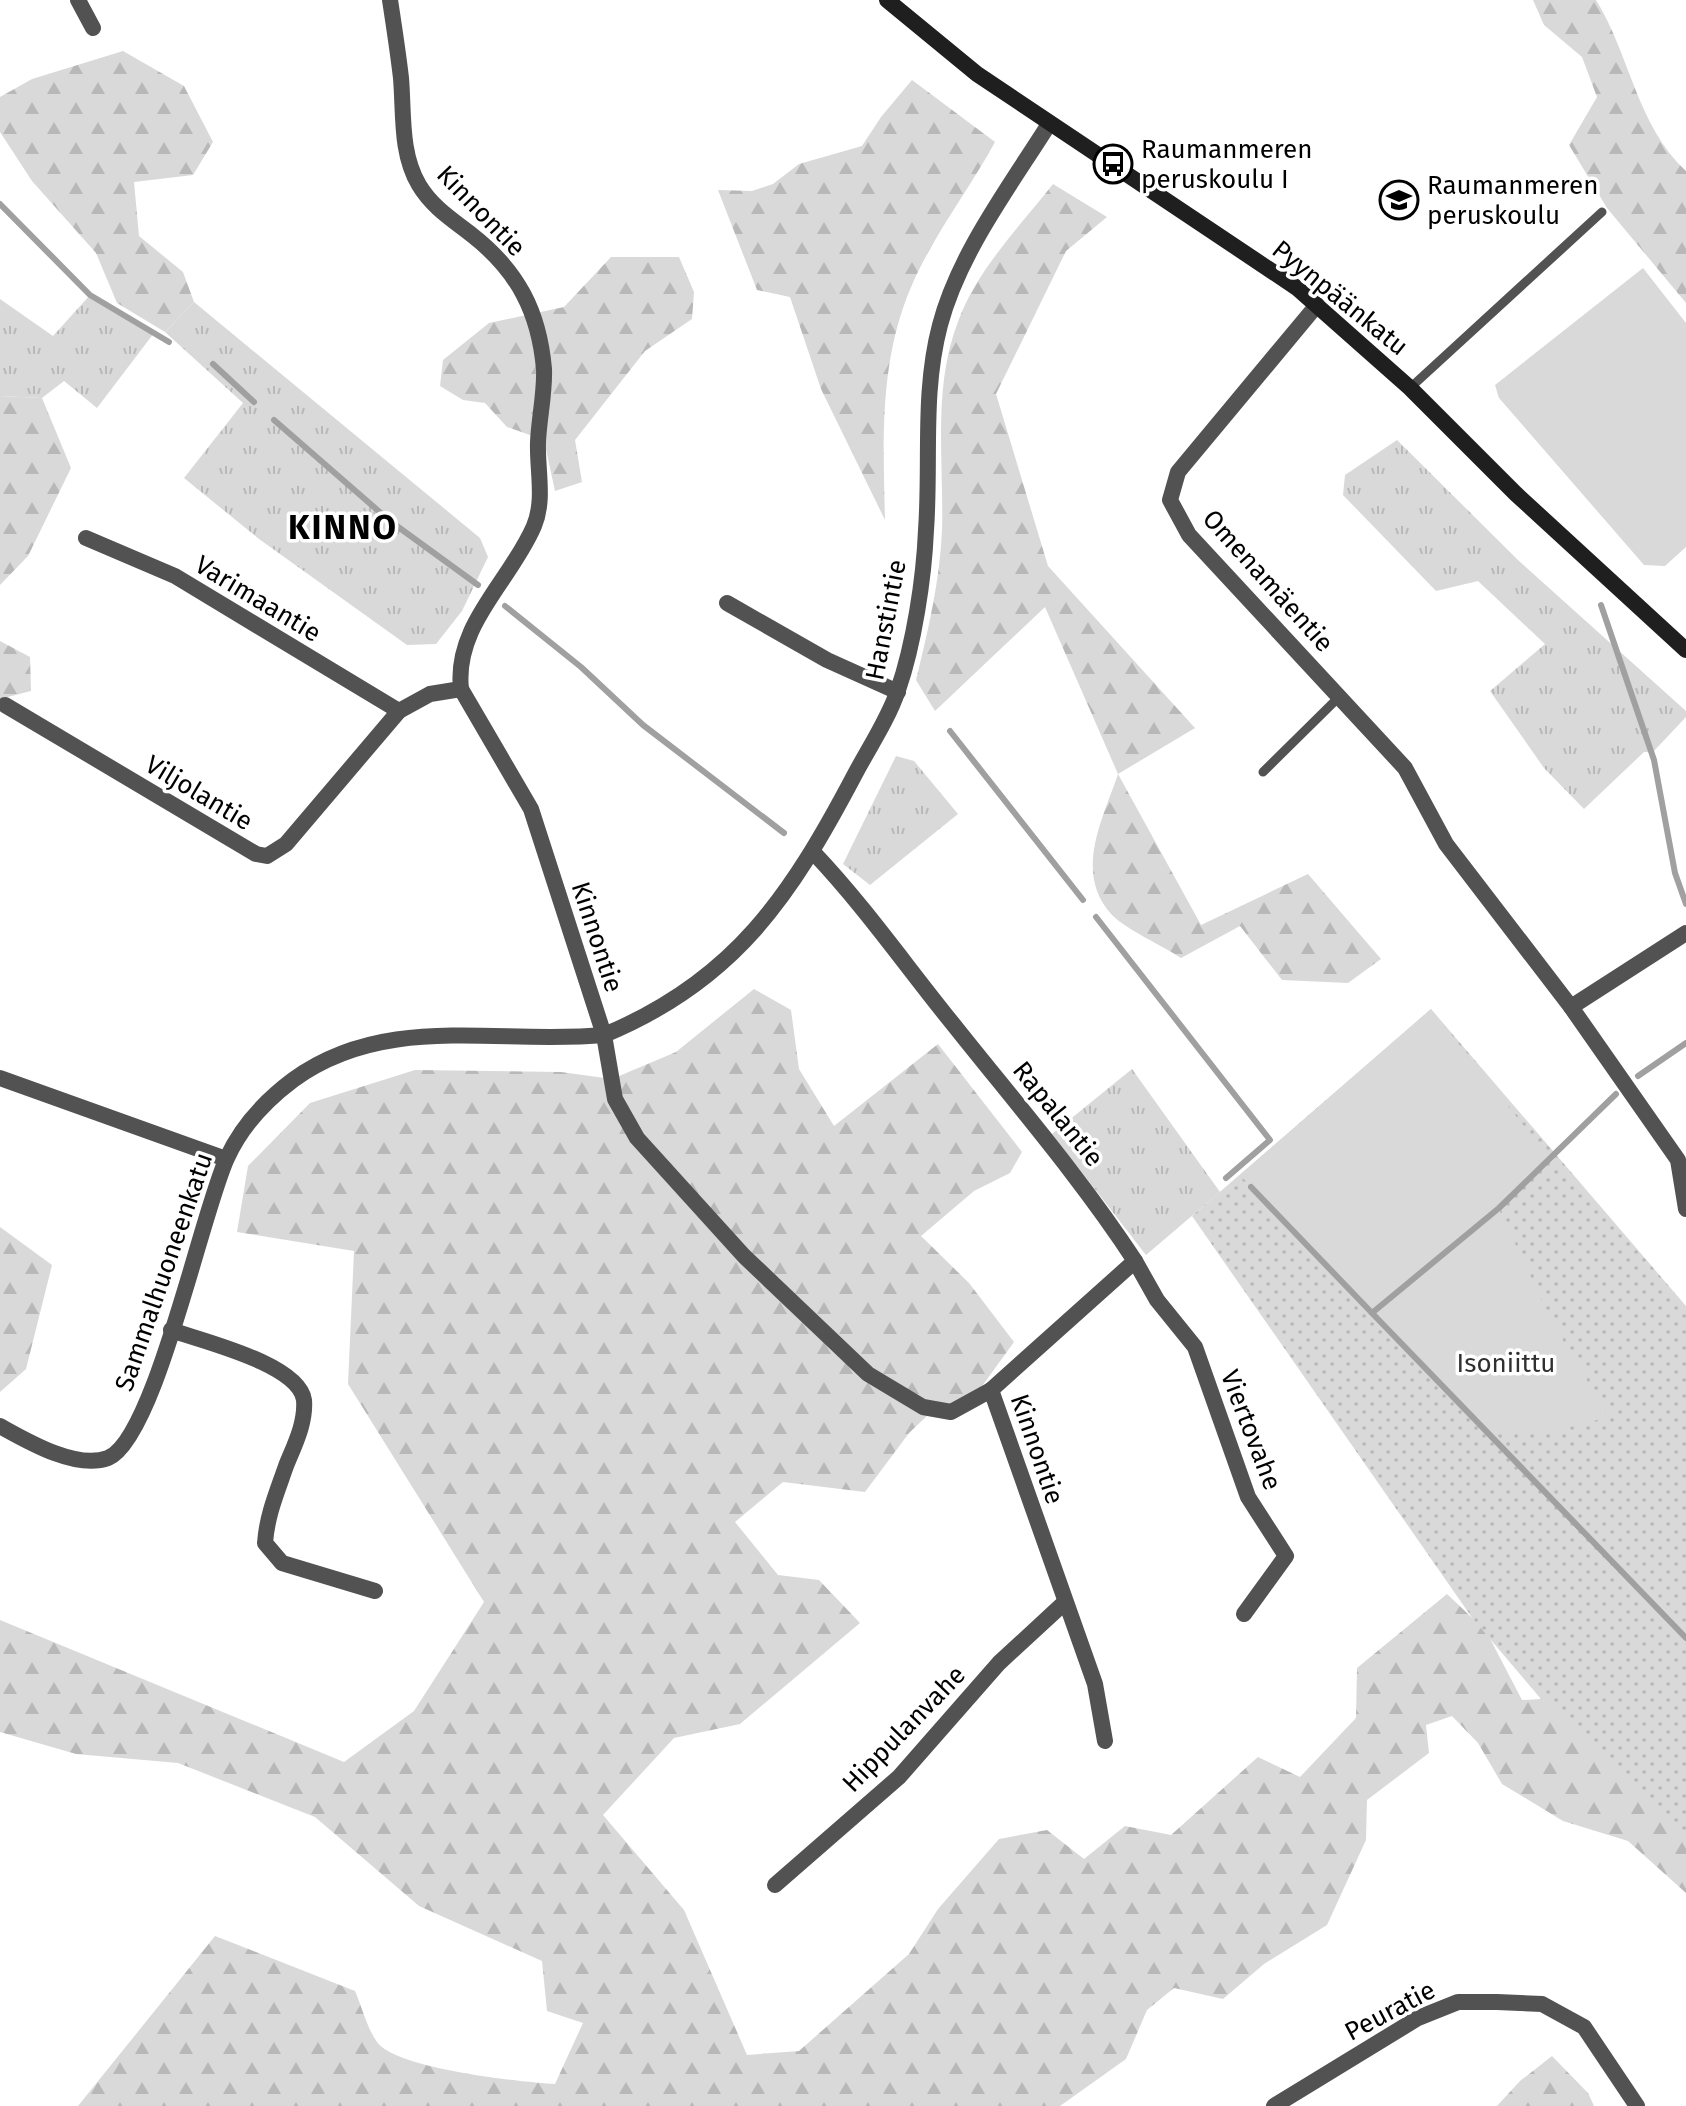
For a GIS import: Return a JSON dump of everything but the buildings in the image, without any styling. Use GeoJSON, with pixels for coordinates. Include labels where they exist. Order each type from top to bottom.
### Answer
{"type":"FeatureCollection","features":[{"type":"Feature","properties":{"kind":"main road","name":"Pyynpäänkatu"},"geometry":{"type":"LineString","coordinates":[[887,0],[977,74],[1264,265],[1317,305],[1410,388],[1516,494],[1686,650]]}},
{"type":"Feature","properties":{"kind":"street"},"geometry":{"type":"LineString","coordinates":[[78,0],[93,28]]}},
{"type":"Feature","properties":{"kind":"street","name":"Kinnontie"},"geometry":{"type":"LineString","coordinates":[[390,0],[410,166],[431,201],[485,245],[528,299],[537,319],[544,372],[538,444],[540,498],[534,526],[460,654],[461,689],[531,809],[604,1035],[615,1099],[637,1138],[744,1256],[868,1374],[923,1407],[951,1412],[991,1390],[1095,1684],[1105,1741]]}},
{"type":"Feature","properties":{"kind":"street","name":"Hanstintie"},"geometry":{"type":"LineString","coordinates":[[604,1035],[650,1012],[733,953],[779,904],[814,853],[898,692],[918,592],[926,530],[927,420],[940,325],[962,269],[1049,124]]}},
{"type":"Feature","properties":{"kind":"street","name":"Omenamäentie"},"geometry":{"type":"LineString","coordinates":[[1317,305],[1178,472],[1170,500],[1189,535],[1405,768],[1446,844],[1571,1007],[1678,1160],[1686,1209]]}},
{"type":"Feature","properties":{"kind":"street","name":"Varimaantie"},"geometry":{"type":"LineString","coordinates":[[86,538],[175,576],[399,711]]}},
{"type":"Feature","properties":{"kind":"street"},"geometry":{"type":"LineString","coordinates":[[727,603],[827,660],[898,692]]}},
{"type":"Feature","properties":{"kind":"street","name":"Viljolantie"},"geometry":{"type":"LineString","coordinates":[[5,705],[256,854],[267,856],[286,844],[399,711],[430,694],[461,689]]}},
{"type":"Feature","properties":{"kind":"street","name":"Rapalantie"},"geometry":{"type":"LineString","coordinates":[[814,853],[898,949],[950,1020],[1089,1190],[1135,1261]]}},
{"type":"Feature","properties":{"kind":"street"},"geometry":{"type":"LineString","coordinates":[[1571,1007],[1686,933]]}},
{"type":"Feature","properties":{"kind":"street","name":"Sammalhuoneenkatu"},"geometry":{"type":"LineString","coordinates":[[0,1426],[87,1461],[107,1458],[123,1448],[135,1429],[171,1330],[226,1159],[246,1123],[268,1101],[322,1062],[369,1043],[410,1035],[604,1035]]}},
{"type":"Feature","properties":{"kind":"street"},"geometry":{"type":"LineString","coordinates":[[0,1078],[226,1159]]}},
{"type":"Feature","properties":{"kind":"street"},"geometry":{"type":"LineString","coordinates":[[991,1390],[1135,1261]]}},
{"type":"Feature","properties":{"kind":"street","name":"Viertovahe"},"geometry":{"type":"LineString","coordinates":[[1135,1261],[1157,1300],[1195,1347],[1248,1497],[1286,1556],[1244,1614]]}},
{"type":"Feature","properties":{"kind":"street"},"geometry":{"type":"LineString","coordinates":[[171,1330],[274,1366],[294,1382],[304,1398],[301,1427],[266,1519],[265,1543],[282,1563],[375,1591]]}},
{"type":"Feature","properties":{"kind":"street","name":"Hippulanvahe"},"geometry":{"type":"LineString","coordinates":[[775,1885],[899,1777],[999,1663],[1064,1603]]}},
{"type":"Feature","properties":{"kind":"street","name":"Peuratie"},"geometry":{"type":"LineString","coordinates":[[1274,2106],[1418,2018],[1458,2002],[1542,2004],[1584,2027],[1637,2106]]}},
{"type":"Feature","properties":{"kind":"lane"},"geometry":{"type":"LineString","coordinates":[[1410,388],[1602,212]]}},
{"type":"Feature","properties":{"kind":"lane"},"geometry":{"type":"LineString","coordinates":[[1263,772],[1340,696]]}},
{"type":"Feature","properties":{"kind":"green space"},"geometry":{"type":"Polygon","coordinates":[[[1533,0],[1596,0],[1656,133],[1686,171],[1686,303],[1607,208],[1569,145],[1597,97],[1582,57],[1544,25],[1533,0]]]}},
{"type":"Feature","properties":{"kind":"green space"},"geometry":{"type":"Polygon","coordinates":[[[123,51],[184,86],[213,142],[193,175],[134,182],[139,236],[183,272],[194,302],[165,332],[117,303],[96,253],[32,181],[0,132],[0,97],[32,79],[123,51]]]}},
{"type":"Feature","properties":{"kind":"green space"},"geometry":{"type":"Polygon","coordinates":[[[912,80],[995,142],[931,248],[901,313],[888,371],[885,401],[885,520],[821,389],[790,297],[757,290],[718,190],[752,191],[773,184],[799,164],[862,146],[912,80]]]}},
{"type":"Feature","properties":{"kind":"green space"},"geometry":{"type":"Polygon","coordinates":[[[1053,184],[1107,217],[1066,251],[996,394],[1048,566],[1195,728],[1118,774],[1045,607],[935,711],[916,680],[933,605],[941,549],[942,397],[951,345],[959,319],[977,283],[1053,184]]]}},
{"type":"Feature","properties":{"kind":"green space"},"geometry":{"type":"Polygon","coordinates":[[[611,257],[679,257],[694,292],[692,319],[645,351],[575,440],[582,482],[555,491],[544,440],[507,427],[485,403],[463,400],[440,386],[443,360],[489,323],[564,307],[611,257]]]}},
{"type":"Feature","properties":{"kind":"green space"},"geometry":{"type":"Polygon","coordinates":[[[1643,268],[1686,323],[1686,547],[1665,566],[1644,565],[1499,398],[1495,385],[1643,268]]]}},
{"type":"Feature","properties":{"kind":"green space"},"geometry":{"type":"Polygon","coordinates":[[[90,295],[154,333],[97,408],[64,381],[42,398],[0,396],[0,299],[53,336],[90,295]]]}},
{"type":"Feature","properties":{"kind":"green space"},"geometry":{"type":"Polygon","coordinates":[[[194,302],[480,538],[488,557],[462,611],[436,644],[407,645],[259,539],[184,478],[243,403],[165,332],[194,302]]]}},
{"type":"Feature","properties":{"kind":"green space"},"geometry":{"type":"Polygon","coordinates":[[[0,396],[42,398],[71,468],[28,556],[0,585],[0,396]]]}},
{"type":"Feature","properties":{"kind":"green space"},"geometry":{"type":"Polygon","coordinates":[[[1397,440],[1519,561],[1686,711],[1686,717],[1653,752],[1644,752],[1584,809],[1544,768],[1490,691],[1545,644],[1478,581],[1436,591],[1343,495],[1345,475],[1397,440]]]}},
{"type":"Feature","properties":{"kind":"green space"},"geometry":{"type":"Polygon","coordinates":[[[0,641],[30,657],[31,691],[0,699],[0,641]]]}},
{"type":"Feature","properties":{"kind":"green space"},"geometry":{"type":"Polygon","coordinates":[[[896,756],[914,761],[958,814],[870,885],[843,864],[896,756]]]}},
{"type":"Feature","properties":{"kind":"green space"},"geometry":{"type":"Polygon","coordinates":[[[1118,774],[1201,925],[1308,874],[1381,959],[1348,983],[1282,980],[1240,926],[1181,958],[1127,926],[1112,915],[1100,899],[1094,882],[1093,864],[1099,827],[1118,774]]]}},
{"type":"Feature","properties":{"kind":"green space"},"geometry":{"type":"Polygon","coordinates":[[[754,989],[791,1010],[799,1069],[834,1126],[938,1044],[1022,1152],[1010,1173],[974,1191],[921,1236],[969,1283],[1014,1342],[972,1400],[930,1413],[909,1433],[865,1492],[783,1482],[735,1522],[778,1575],[819,1580],[860,1623],[740,1724],[674,1738],[603,1815],[684,1910],[747,2055],[799,2051],[909,1954],[938,1909],[999,1839],[1047,1830],[1084,1859],[1125,1826],[1171,1835],[1258,1757],[1300,1777],[1356,1718],[1357,1668],[1447,1594],[1486,1631],[1522,1700],[1541,1699],[1686,1820],[1686,1893],[1628,1841],[1563,1821],[1502,1784],[1478,1743],[1452,1716],[1426,1725],[1429,1753],[1367,1800],[1366,1840],[1327,1925],[1264,1964],[1223,1999],[1174,1988],[1147,2010],[1126,2059],[1060,2106],[78,2106],[215,1936],[355,1991],[377,2042],[408,2060],[460,2072],[555,2084],[583,2023],[547,2011],[542,1961],[419,1906],[315,1817],[178,1763],[76,1754],[0,1732],[0,1620],[344,1762],[414,1711],[484,1602],[348,1384],[354,1251],[237,1232],[248,1166],[310,1103],[415,1070],[561,1072],[612,1079],[676,1052],[754,989]]]}},
{"type":"Feature","properties":{"kind":"green space","name":"Isoniittu"},"geometry":{"type":"Polygon","coordinates":[[[1431,1009],[1686,1306],[1686,1835],[1541,1699],[1473,1619],[1192,1216],[1431,1009]]]}},
{"type":"Feature","properties":{"kind":"green space"},"geometry":{"type":"Polygon","coordinates":[[[1431,1009],[1550,1159],[1499,1209],[1552,1322],[1609,1417],[1554,1431],[1487,1435],[1240,1175],[1431,1009]]]}},
{"type":"Feature","properties":{"kind":"green space"},"geometry":{"type":"Polygon","coordinates":[[[1132,1069],[1220,1192],[1146,1255],[1052,1134],[1132,1069]]]}},
{"type":"Feature","properties":{"kind":"green space"},"geometry":{"type":"Polygon","coordinates":[[[0,1227],[52,1265],[26,1369],[0,1392],[0,1227]]]}},
{"type":"Feature","properties":{"kind":"green space"},"geometry":{"type":"Polygon","coordinates":[[[1552,2056],[1588,2093],[1594,2106],[1497,2106],[1520,2081],[1552,2056]]]}},
{"type":"Feature","properties":{"kind":"waterway"},"geometry":{"type":"LineString","coordinates":[[0,204],[90,295],[169,342]]}},
{"type":"Feature","properties":{"kind":"waterway"},"geometry":{"type":"LineString","coordinates":[[213,364],[254,402]]}},
{"type":"Feature","properties":{"kind":"waterway"},"geometry":{"type":"LineString","coordinates":[[274,420],[390,521],[478,585]]}},
{"type":"Feature","properties":{"kind":"waterway"},"geometry":{"type":"LineString","coordinates":[[1601,605],[1654,760],[1675,873],[1686,904]]}},
{"type":"Feature","properties":{"kind":"waterway"},"geometry":{"type":"LineString","coordinates":[[505,606],[581,667],[643,725],[784,833]]}},
{"type":"Feature","properties":{"kind":"waterway"},"geometry":{"type":"LineString","coordinates":[[950,731],[1083,900]]}},
{"type":"Feature","properties":{"kind":"waterway"},"geometry":{"type":"LineString","coordinates":[[1096,917],[1270,1140],[1226,1178]]}},
{"type":"Feature","properties":{"kind":"waterway"},"geometry":{"type":"LineString","coordinates":[[1638,1076],[1686,1043]]}},
{"type":"Feature","properties":{"kind":"waterway"},"geometry":{"type":"LineString","coordinates":[[1616,1094],[1499,1208],[1372,1313],[1686,1638]]}},
{"type":"Feature","properties":{"kind":"waterway"},"geometry":{"type":"LineString","coordinates":[[1251,1187],[1372,1313]]}},
{"type":"Feature","properties":{"kind":"place","name":"Raumanmeren peruskoulu I"},"geometry":{"type":"Point","coordinates":[1113,164]}},
{"type":"Feature","properties":{"kind":"place","name":"Raumanmeren peruskoulu"},"geometry":{"type":"Point","coordinates":[1399,200]}},
{"type":"Feature","properties":{"kind":"district","name":"KINNO"},"geometry":{"type":"Point","coordinates":[343,527]}}]}
